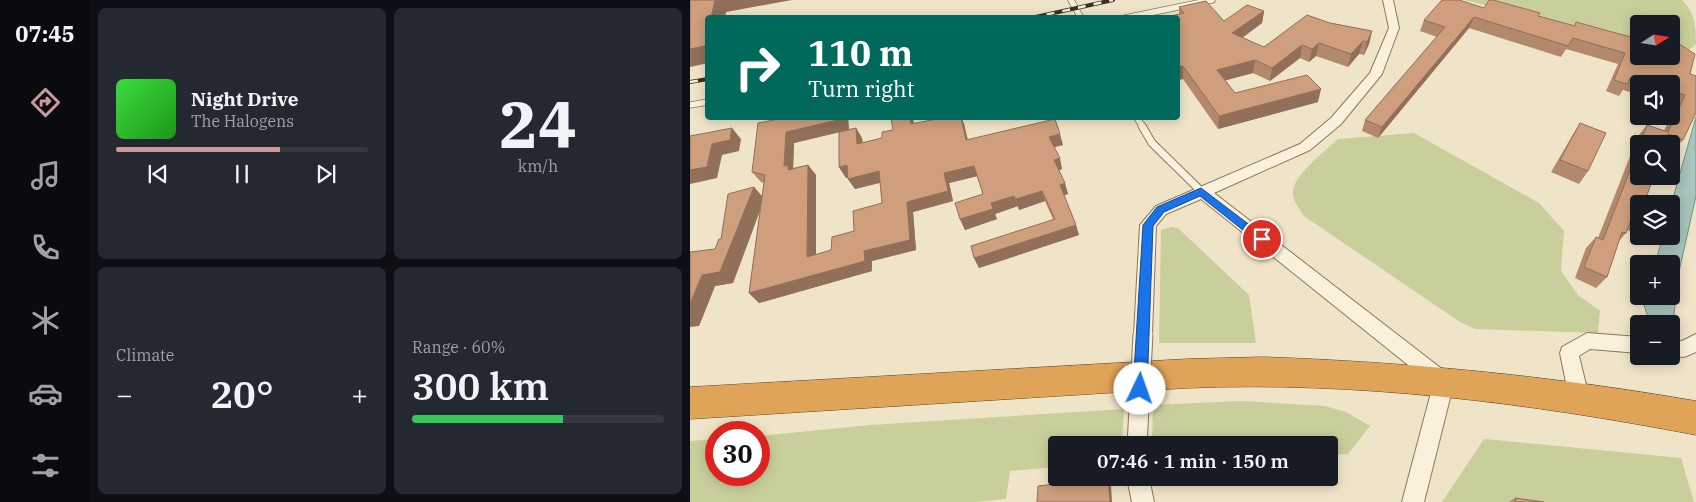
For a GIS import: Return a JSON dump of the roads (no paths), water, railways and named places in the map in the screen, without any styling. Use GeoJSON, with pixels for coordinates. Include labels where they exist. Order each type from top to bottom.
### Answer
{"type":"FeatureCollection","features":[{"type":"Feature","properties":{"kind":"highway"},"geometry":{"type":"LineString","coordinates":[[690,404],[948,387],[1260,372],[1360,375],[1444,382],[1579,397],[1696,418]]}},
{"type":"Feature","properties":{"kind":"street"},"geometry":{"type":"LineString","coordinates":[[1137,436],[1148,225],[1160,210],[1305,147],[1336,121],[1376,74],[1394,28],[1388,0]]}},
{"type":"Feature","properties":{"kind":"street"},"geometry":{"type":"LineString","coordinates":[[1201,191],[1444,382],[1413,502]]}},
{"type":"Feature","properties":{"kind":"street"},"geometry":{"type":"LineString","coordinates":[[1579,397],[1569,353],[1587,341],[1630,344]]}},
{"type":"Feature","properties":{"kind":"street"},"geometry":{"type":"LineString","coordinates":[[1680,349],[1684,349],[1696,342]]}},
{"type":"Feature","properties":{"kind":"street"},"geometry":{"type":"LineString","coordinates":[[1140,486],[1143,502]]}},
{"type":"Feature","properties":{"kind":"lane"},"geometry":{"type":"LineString","coordinates":[[1070,0],[1078,15]]}},
{"type":"Feature","properties":{"kind":"lane"},"geometry":{"type":"LineString","coordinates":[[1139,15],[1212,0]]}},
{"type":"Feature","properties":{"kind":"lane"},"geometry":{"type":"LineString","coordinates":[[690,105],[705,102]]}},
{"type":"Feature","properties":{"kind":"lane"},"geometry":{"type":"LineString","coordinates":[[1138,120],[1152,143],[1201,191]]}},
{"type":"Feature","properties":{"kind":"water"},"geometry":{"type":"Polygon","coordinates":[[[1696,117],[1696,196],[1680,267],[1680,255],[1658,255],[1660,245],[1680,245],[1680,195],[1674,195],[1677,185],[1680,185],[1680,173],[1696,117]]]}},
{"type":"Feature","properties":{"kind":"water"},"geometry":{"type":"Polygon","coordinates":[[[1644,305],[1675,305],[1674,315],[1647,315],[1644,305]]]}},
{"type":"Feature","properties":{"kind":"railway"},"geometry":{"type":"LineString","coordinates":[[1045,15],[1113,0]]}},
{"type":"Feature","properties":{"kind":"railway"},"geometry":{"type":"LineString","coordinates":[[690,82],[705,80]]}}]}
